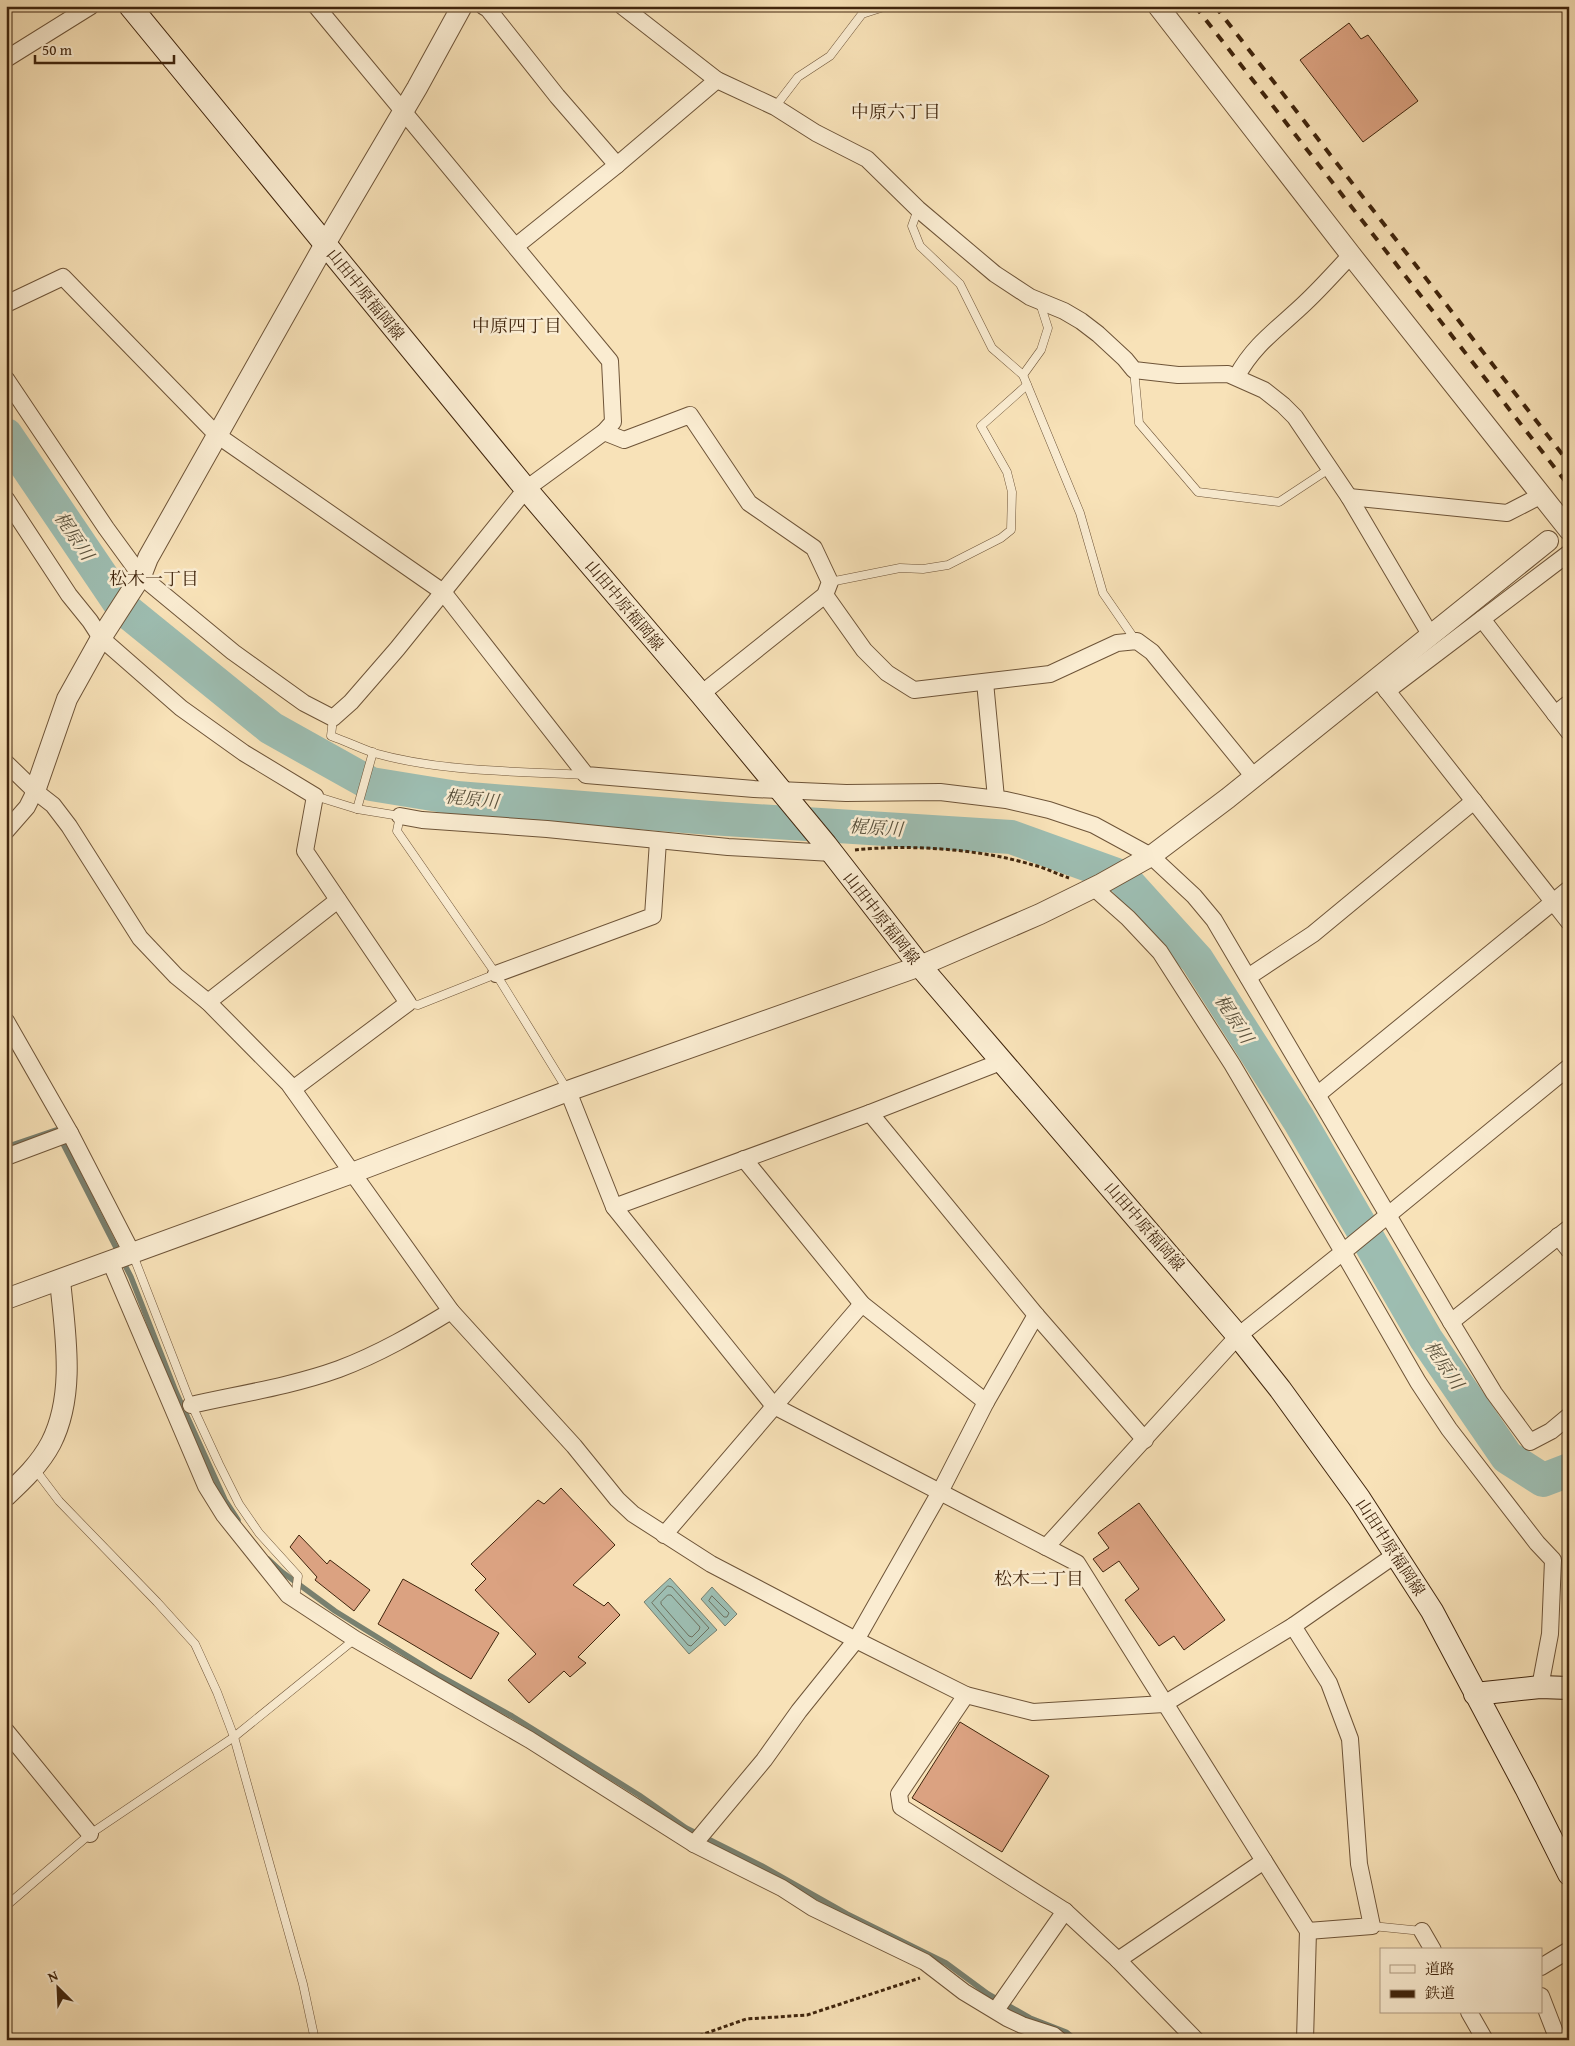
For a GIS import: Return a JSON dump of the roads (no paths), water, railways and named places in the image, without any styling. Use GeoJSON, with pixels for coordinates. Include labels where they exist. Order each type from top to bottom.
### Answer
{"type":"FeatureCollection","features":[{"type":"Feature","properties":{"kind":"main road","name":"山田中原福岡線"},"geometry":{"type":"LineString","coordinates":[[130,6],[526,490],[829,849],[920,966],[1238,1336],[1280,1389],[1359,1498],[1432,1610],[1569,1874]]}},
{"type":"Feature","properties":{"kind":"main road"},"geometry":{"type":"LineString","coordinates":[[1475,1694],[1540,1687],[1569,1688]]}},
{"type":"Feature","properties":{"kind":"street"},"geometry":{"type":"LineString","coordinates":[[6,59],[91,6]]}},
{"type":"Feature","properties":{"kind":"street"},"geometry":{"type":"LineString","coordinates":[[6,379],[106,528],[141,576],[233,652],[304,703],[333,718],[351,702],[526,490],[604,432],[613,422],[610,361],[316,6]]}},
{"type":"Feature","properties":{"kind":"street"},"geometry":{"type":"LineString","coordinates":[[6,832],[27,807],[66,699],[101,638],[141,576],[148,558],[324,244],[404,111],[462,6]]}},
{"type":"Feature","properties":{"kind":"street"},"geometry":{"type":"LineString","coordinates":[[483,6],[488,8],[557,96],[617,165]]}},
{"type":"Feature","properties":{"kind":"street"},"geometry":{"type":"LineString","coordinates":[[622,6],[717,80],[775,107],[816,132],[867,159],[918,209],[996,274],[1030,297],[1064,311],[1098,334],[1134,370],[1178,375],[1228,374],[1237,376],[1264,390],[1295,417],[1349,497],[1430,636]]}},
{"type":"Feature","properties":{"kind":"street"},"geometry":{"type":"LineString","coordinates":[[1158,6],[1351,256],[1569,530]]}},
{"type":"Feature","properties":{"kind":"street"},"geometry":{"type":"LineString","coordinates":[[516,246],[617,165],[717,80]]}},
{"type":"Feature","properties":{"kind":"street"},"geometry":{"type":"LineString","coordinates":[[1237,376],[1247,358],[1263,340],[1305,303],[1351,256]]}},
{"type":"Feature","properties":{"kind":"street"},"geometry":{"type":"LineString","coordinates":[[6,304],[62,277],[217,435],[443,592],[586,775],[785,797],[846,793],[940,792],[996,798],[1049,810],[1094,825],[1147,858],[1194,896],[1214,920],[1367,1178],[1386,1215],[1494,1393],[1530,1442],[1551,1431],[1569,1416]]}},
{"type":"Feature","properties":{"kind":"street"},"geometry":{"type":"LineString","coordinates":[[604,432],[624,440],[690,415],[749,503],[814,548],[828,588],[864,650],[887,673],[914,690],[1050,674],[1117,643],[1137,641],[1152,652],[1254,777]]}},
{"type":"Feature","properties":{"kind":"street"},"geometry":{"type":"LineString","coordinates":[[1349,497],[1508,513],[1542,495]]}},
{"type":"Feature","properties":{"kind":"street"},"geometry":{"type":"LineString","coordinates":[[6,499],[69,595],[101,638],[181,708],[244,753],[316,796],[305,851],[408,1003],[293,1089]]}},
{"type":"Feature","properties":{"kind":"street"},"geometry":{"type":"LineString","coordinates":[[1382,685],[1430,636],[1548,542]]}},
{"type":"Feature","properties":{"kind":"street"},"geometry":{"type":"LineString","coordinates":[[6,1299],[352,1173],[568,1091],[920,966],[1040,914],[1097,886],[1147,858],[1254,777],[1382,685],[1482,619],[1569,553]]}},
{"type":"Feature","properties":{"kind":"street"},"geometry":{"type":"LineString","coordinates":[[700,694],[828,588]]}},
{"type":"Feature","properties":{"kind":"street"},"geometry":{"type":"LineString","coordinates":[[1482,619],[1569,732]]}},
{"type":"Feature","properties":{"kind":"street"},"geometry":{"type":"LineString","coordinates":[[985,682],[996,798]]}},
{"type":"Feature","properties":{"kind":"street"},"geometry":{"type":"LineString","coordinates":[[1382,685],[1569,922]]}},
{"type":"Feature","properties":{"kind":"street"},"geometry":{"type":"LineString","coordinates":[[1555,714],[1569,703]]}},
{"type":"Feature","properties":{"kind":"street"},"geometry":{"type":"LineString","coordinates":[[6,763],[34,791],[53,805],[69,826],[140,938],[176,976],[208,1002],[263,1056],[293,1089],[451,1311],[574,1446],[617,1499],[633,1514],[711,1564],[966,1695],[1033,1712],[1164,1704],[1293,1626],[1395,1555]]}},
{"type":"Feature","properties":{"kind":"street"},"geometry":{"type":"LineString","coordinates":[[1248,977],[1313,934],[1474,801]]}},
{"type":"Feature","properties":{"kind":"street"},"geometry":{"type":"LineString","coordinates":[[400,816],[422,820],[546,829],[658,841],[816,853],[829,849]]}},
{"type":"Feature","properties":{"kind":"street"},"geometry":{"type":"LineString","coordinates":[[496,974],[653,916],[658,841]]}},
{"type":"Feature","properties":{"kind":"street"},"geometry":{"type":"LineString","coordinates":[[1097,886],[1160,952],[1232,1064],[1418,1382],[1449,1429],[1495,1490],[1553,1560],[1550,1634],[1540,1687]]}},
{"type":"Feature","properties":{"kind":"street"},"geometry":{"type":"LineString","coordinates":[[1317,1095],[1569,890]]}},
{"type":"Feature","properties":{"kind":"street"},"geometry":{"type":"LineString","coordinates":[[208,1002],[338,900]]}},
{"type":"Feature","properties":{"kind":"street"},"geometry":{"type":"LineString","coordinates":[[6,1021],[70,1133],[132,1253]]}},
{"type":"Feature","properties":{"kind":"street"},"geometry":{"type":"LineString","coordinates":[[614,1207],[870,1114],[1003,1061]]}},
{"type":"Feature","properties":{"kind":"street"},"geometry":{"type":"LineString","coordinates":[[1046,1547],[1238,1336],[1569,1067]]}},
{"type":"Feature","properties":{"kind":"street"},"geometry":{"type":"LineString","coordinates":[[568,1091],[614,1207],[774,1406],[1077,1563],[1308,1931],[1305,2040]]}},
{"type":"Feature","properties":{"kind":"street"},"geometry":{"type":"LineString","coordinates":[[870,1114],[1036,1315],[1145,1440]]}},
{"type":"Feature","properties":{"kind":"street"},"geometry":{"type":"LineString","coordinates":[[6,1157],[70,1133]]}},
{"type":"Feature","properties":{"kind":"street"},"geometry":{"type":"LineString","coordinates":[[744,1160],[862,1304],[986,1402]]}},
{"type":"Feature","properties":{"kind":"street"},"geometry":{"type":"LineString","coordinates":[[1451,1322],[1563,1232],[1569,1250]]}},
{"type":"Feature","properties":{"kind":"street"},"geometry":{"type":"LineString","coordinates":[[110,1261],[206,1486],[229,1522],[288,1595],[355,1639],[530,1740],[694,1844],[782,1888],[813,1908],[925,1962],[964,1992],[1007,2018],[1053,2035],[1059,2040]]}},
{"type":"Feature","properties":{"kind":"street"},"geometry":{"type":"LineString","coordinates":[[6,1496],[34,1468],[51,1442],[66,1400],[66,1344],[60,1280]]}},
{"type":"Feature","properties":{"kind":"street"},"geometry":{"type":"LineString","coordinates":[[664,1535],[862,1304]]}},
{"type":"Feature","properties":{"kind":"street"},"geometry":{"type":"LineString","coordinates":[[191,1405],[302,1380],[339,1369],[404,1340],[451,1311]]}},
{"type":"Feature","properties":{"kind":"street"},"geometry":{"type":"LineString","coordinates":[[694,1844],[764,1760],[799,1711],[856,1640],[940,1492],[986,1402],[1036,1315]]}},
{"type":"Feature","properties":{"kind":"street"},"geometry":{"type":"LineString","coordinates":[[1293,1626],[1329,1683],[1350,1739],[1359,1864],[1372,1926],[1308,1931]]}},
{"type":"Feature","properties":{"kind":"street"},"geometry":{"type":"LineString","coordinates":[[966,1695],[899,1794],[900,1807],[1065,1911],[1118,1960],[1196,2040]]}},
{"type":"Feature","properties":{"kind":"street"},"geometry":{"type":"LineString","coordinates":[[10,1742],[90,1834]]}},
{"type":"Feature","properties":{"kind":"street"},"geometry":{"type":"LineString","coordinates":[[1118,1960],[1264,1861]]}},
{"type":"Feature","properties":{"kind":"street"},"geometry":{"type":"LineString","coordinates":[[996,2010],[1065,1911]]}},
{"type":"Feature","properties":{"kind":"street"},"geometry":{"type":"LineString","coordinates":[[1422,1931],[1432,1948]]}},
{"type":"Feature","properties":{"kind":"street"},"geometry":{"type":"LineString","coordinates":[[1542,1966],[1569,1950]]}},
{"type":"Feature","properties":{"kind":"street"},"geometry":{"type":"LineString","coordinates":[[1542,1999],[1558,2040]]}},
{"type":"Feature","properties":{"kind":"street"},"geometry":{"type":"LineString","coordinates":[[1470,2014],[1485,2040]]}},
{"type":"Feature","properties":{"kind":"lane"},"geometry":{"type":"LineString","coordinates":[[858,6],[862,14]]}},
{"type":"Feature","properties":{"kind":"lane"},"geometry":{"type":"LineString","coordinates":[[775,107],[798,76],[830,56],[862,14],[886,6]]}},
{"type":"Feature","properties":{"kind":"lane"},"geometry":{"type":"LineString","coordinates":[[918,209],[912,226],[920,246],[960,284],[992,348],[1023,376],[1080,513],[1102,593],[1137,641]]}},
{"type":"Feature","properties":{"kind":"lane"},"geometry":{"type":"LineString","coordinates":[[1023,376],[1041,350],[1048,328],[1040,301]]}},
{"type":"Feature","properties":{"kind":"lane"},"geometry":{"type":"LineString","coordinates":[[1134,370],[1139,423],[1198,492],[1279,502],[1329,469]]}},
{"type":"Feature","properties":{"kind":"lane"},"geometry":{"type":"LineString","coordinates":[[828,588],[900,568],[923,569],[948,565],[1002,538],[1011,530],[1012,492],[1007,472],[981,426],[1027,385]]}},
{"type":"Feature","properties":{"kind":"lane"},"geometry":{"type":"LineString","coordinates":[[333,718],[331,736],[373,754],[417,763],[476,770],[586,775]]}},
{"type":"Feature","properties":{"kind":"lane"},"geometry":{"type":"LineString","coordinates":[[357,806],[373,754]]}},
{"type":"Feature","properties":{"kind":"lane"},"geometry":{"type":"LineString","coordinates":[[316,796],[400,816],[397,831],[496,974],[568,1091]]}},
{"type":"Feature","properties":{"kind":"lane"},"geometry":{"type":"LineString","coordinates":[[408,1003],[418,1005],[496,974]]}},
{"type":"Feature","properties":{"kind":"lane"},"geometry":{"type":"LineString","coordinates":[[132,1253],[191,1405],[239,1504],[259,1533],[298,1576],[295,1599]]}},
{"type":"Feature","properties":{"kind":"lane"},"geometry":{"type":"LineString","coordinates":[[34,1468],[59,1500],[195,1644],[218,1692],[234,1737],[303,1984],[315,2040]]}},
{"type":"Feature","properties":{"kind":"lane"},"geometry":{"type":"LineString","coordinates":[[6,1906],[90,1834],[234,1737],[355,1639]]}},
{"type":"Feature","properties":{"kind":"lane"},"geometry":{"type":"LineString","coordinates":[[1372,1926],[1422,1931]]}},
{"type":"Feature","properties":{"kind":"water"},"geometry":{"type":"Polygon","coordinates":[[[670,1578],[717,1630],[689,1654],[644,1602],[670,1578]]]}},
{"type":"Feature","properties":{"kind":"water"},"geometry":{"type":"Polygon","coordinates":[[[712,1587],[737,1614],[725,1626],[701,1599],[712,1587]]]}},
{"type":"Feature","properties":{"kind":"waterway","name":"梶原川"},"geometry":{"type":"LineString","coordinates":[[6,435],[123,608],[271,728],[371,784],[457,798],[710,818],[1011,837],[1122,877],[1197,960],[1299,1120],[1426,1339],[1507,1457],[1543,1480],[1569,1470]]}},
{"type":"Feature","properties":{"kind":"waterway"},"geometry":{"type":"LineString","coordinates":[[6,1147],[56,1130],[131,1277],[176,1392],[225,1500],[238,1520]]}},
{"type":"Feature","properties":{"kind":"waterway"},"geometry":{"type":"LineString","coordinates":[[268,1559],[282,1572],[335,1611],[440,1676],[512,1716],[639,1795],[686,1828],[762,1866],[847,1914],[946,1963],[988,1994],[1030,2018],[1066,2032],[1076,2040]]}},
{"type":"Feature","properties":{"kind":"railway"},"geometry":{"type":"LineString","coordinates":[[1195,6],[1569,486]]}},
{"type":"Feature","properties":{"kind":"railway"},"geometry":{"type":"LineString","coordinates":[[1215,6],[1569,463]]}},
{"type":"Feature","properties":{"kind":"district","name":"中原六丁目"},"geometry":{"type":"Point","coordinates":[896,112]}},
{"type":"Feature","properties":{"kind":"district","name":"中原四丁目"},"geometry":{"type":"Point","coordinates":[517,326]}},
{"type":"Feature","properties":{"kind":"district","name":"松木一丁目"},"geometry":{"type":"Point","coordinates":[154,579]}},
{"type":"Feature","properties":{"kind":"district","name":"松木二丁目"},"geometry":{"type":"Point","coordinates":[1039,1579]}}]}
